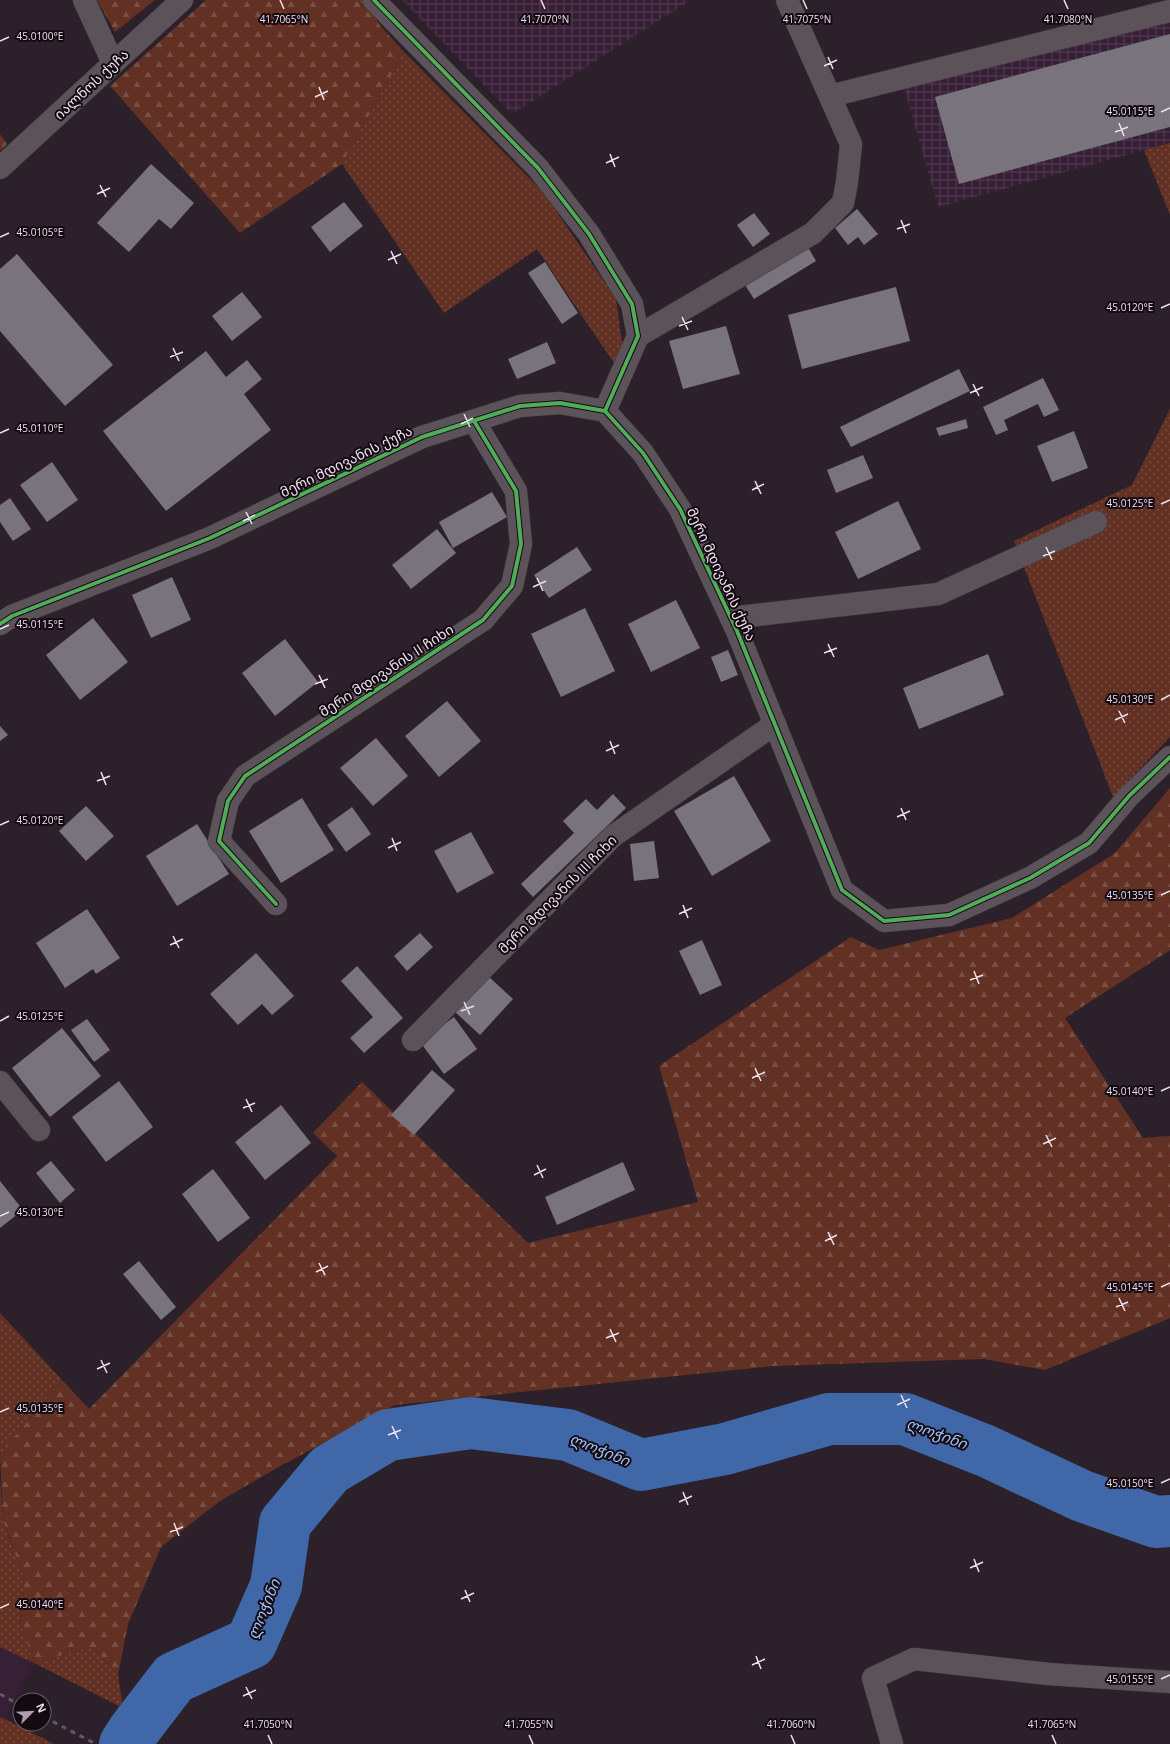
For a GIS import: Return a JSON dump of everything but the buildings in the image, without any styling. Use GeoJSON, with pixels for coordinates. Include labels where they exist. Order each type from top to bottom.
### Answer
{"type":"FeatureCollection","features":[{"type":"Feature","properties":{"kind":"street"},"geometry":{"type":"LineString","coordinates":[[84,0],[113,63]]}},
{"type":"Feature","properties":{"kind":"street","name":"იალნოს ქუჩა"},"geometry":{"type":"LineString","coordinates":[[0,168],[182,0]]}},
{"type":"Feature","properties":{"kind":"street"},"geometry":{"type":"LineString","coordinates":[[374,0],[538,168],[589,234],[632,304],[638,336],[605,411]]}},
{"type":"Feature","properties":{"kind":"street"},"geometry":{"type":"LineString","coordinates":[[638,336],[813,233],[843,203],[851,144],[787,0]]}},
{"type":"Feature","properties":{"kind":"street"},"geometry":{"type":"LineString","coordinates":[[830,96],[1170,11]]}},
{"type":"Feature","properties":{"kind":"street","name":"მერი მდივანის ქუჩა"},"geometry":{"type":"LineString","coordinates":[[0,624],[12,616],[210,538],[422,437],[520,406],[560,403],[605,411],[643,453],[680,509],[731,618],[842,890],[884,921],[949,915],[1030,878],[1089,843],[1129,796],[1170,757]]}},
{"type":"Feature","properties":{"kind":"street","name":"მერი მდივანის II ჩიხი"},"geometry":{"type":"LineString","coordinates":[[276,904],[219,841],[228,801],[245,776],[483,620],[512,586],[521,544],[516,491],[474,420]]}},
{"type":"Feature","properties":{"kind":"street"},"geometry":{"type":"LineString","coordinates":[[731,618],[938,594],[1096,522]]}},
{"type":"Feature","properties":{"kind":"street","name":"მერი მდივანის III ჩიხი"},"geometry":{"type":"LineString","coordinates":[[414,1040],[613,836],[775,724]]}},
{"type":"Feature","properties":{"kind":"street"},"geometry":{"type":"LineString","coordinates":[[0,1082],[39,1130]]}},
{"type":"Feature","properties":{"kind":"street"},"geometry":{"type":"LineString","coordinates":[[892,1744],[874,1678],[914,1659],[1048,1674],[1170,1682]]}},
{"type":"Feature","properties":{"kind":"shaded area"},"geometry":{"type":"Polygon","coordinates":[[[402,0],[691,0],[512,114],[402,0]]]}},
{"type":"Feature","properties":{"kind":"shaded area"},"geometry":{"type":"Polygon","coordinates":[[[1164,0],[1170,0],[1170,143],[938,207],[900,73],[1164,0]]]}},
{"type":"Feature","properties":{"kind":"shaded area"},"geometry":{"type":"Polygon","coordinates":[[[0,1647],[34,1663],[19,1692],[12,1692],[12,1705],[5,1719],[0,1717],[0,1647]]]}},
{"type":"Feature","properties":{"kind":"green space"},"geometry":{"type":"Polygon","coordinates":[[[97,0],[155,0],[115,32],[97,0]]]}},
{"type":"Feature","properties":{"kind":"green space"},"geometry":{"type":"Polygon","coordinates":[[[206,0],[357,0],[404,52],[342,164],[240,233],[110,86],[206,0]]]}},
{"type":"Feature","properties":{"kind":"green space"},"geometry":{"type":"Polygon","coordinates":[[[357,0],[365,0],[380,26],[357,0]]]}},
{"type":"Feature","properties":{"kind":"green space"},"geometry":{"type":"Polygon","coordinates":[[[404,52],[544,193],[616,299],[623,348],[616,366],[537,249],[444,313],[342,164],[404,52]]]}},
{"type":"Feature","properties":{"kind":"green space"},"geometry":{"type":"Polygon","coordinates":[[[0,134],[7,144],[0,151],[0,134]]]}},
{"type":"Feature","properties":{"kind":"green space"},"geometry":{"type":"Polygon","coordinates":[[[1170,143],[1170,215],[1144,150],[1170,143]]]}},
{"type":"Feature","properties":{"kind":"green space"},"geometry":{"type":"Polygon","coordinates":[[[1170,409],[1170,737],[1113,797],[1014,541],[1132,485],[1170,409]]]}},
{"type":"Feature","properties":{"kind":"green space"},"geometry":{"type":"Polygon","coordinates":[[[1170,788],[1170,950],[1065,1018],[1143,1138],[1170,1136],[1170,1318],[1045,1370],[984,1359],[774,1366],[395,1405],[282,1465],[220,1501],[161,1547],[128,1624],[118,1675],[92,1647],[34,1663],[20,1622],[24,1578],[3,1520],[0,1454],[62,1380],[89,1409],[337,1156],[313,1133],[362,1082],[528,1243],[698,1202],[659,1066],[851,937],[879,950],[1012,918],[1115,853],[1170,788]]]}},
{"type":"Feature","properties":{"kind":"green space"},"geometry":{"type":"Polygon","coordinates":[[[0,1313],[62,1380],[0,1454],[0,1313]]]}},
{"type":"Feature","properties":{"kind":"green space"},"geometry":{"type":"Polygon","coordinates":[[[0,1479],[3,1521],[24,1578],[20,1622],[34,1663],[0,1647],[0,1479]]]}},
{"type":"Feature","properties":{"kind":"green space"},"geometry":{"type":"Polygon","coordinates":[[[92,1647],[118,1675],[123,1708],[34,1663],[92,1647]]]}},
{"type":"Feature","properties":{"kind":"green space"},"geometry":{"type":"Polygon","coordinates":[[[0,1717],[12,1723],[12,1732],[30,1732],[54,1744],[0,1744],[0,1717]]]}},
{"type":"Feature","properties":{"kind":"waterway","name":"ლოჭინი"},"geometry":{"type":"LineString","coordinates":[[125,1744],[174,1678],[251,1643],[276,1586],[285,1523],[329,1470],[388,1435],[471,1423],[568,1435],[641,1465],[725,1449],[829,1419],[905,1419],[986,1451],[1082,1496],[1156,1522],[1170,1521]]}},
{"type":"Feature","properties":{"kind":"railway"},"geometry":{"type":"LineString","coordinates":[[0,1694],[12,1701]]}},
{"type":"Feature","properties":{"kind":"railway"},"geometry":{"type":"LineString","coordinates":[[52,1721],[96,1744]]}},
{"type":"Feature","properties":{"kind":"cycle path"},"geometry":{"type":"LineString","coordinates":[[374,0],[538,168],[589,234],[632,304],[638,336],[605,411]]}},
{"type":"Feature","properties":{"kind":"cycle path"},"geometry":{"type":"LineString","coordinates":[[0,624],[12,616],[210,538],[422,437],[520,406],[560,403],[605,411],[643,453],[680,509],[737,631],[842,890],[884,921],[949,915],[1030,878],[1089,843],[1129,796],[1170,757]]}},
{"type":"Feature","properties":{"kind":"cycle path"},"geometry":{"type":"LineString","coordinates":[[276,904],[219,841],[228,801],[245,776],[483,620],[512,586],[521,544],[516,491],[474,421]]}}]}
